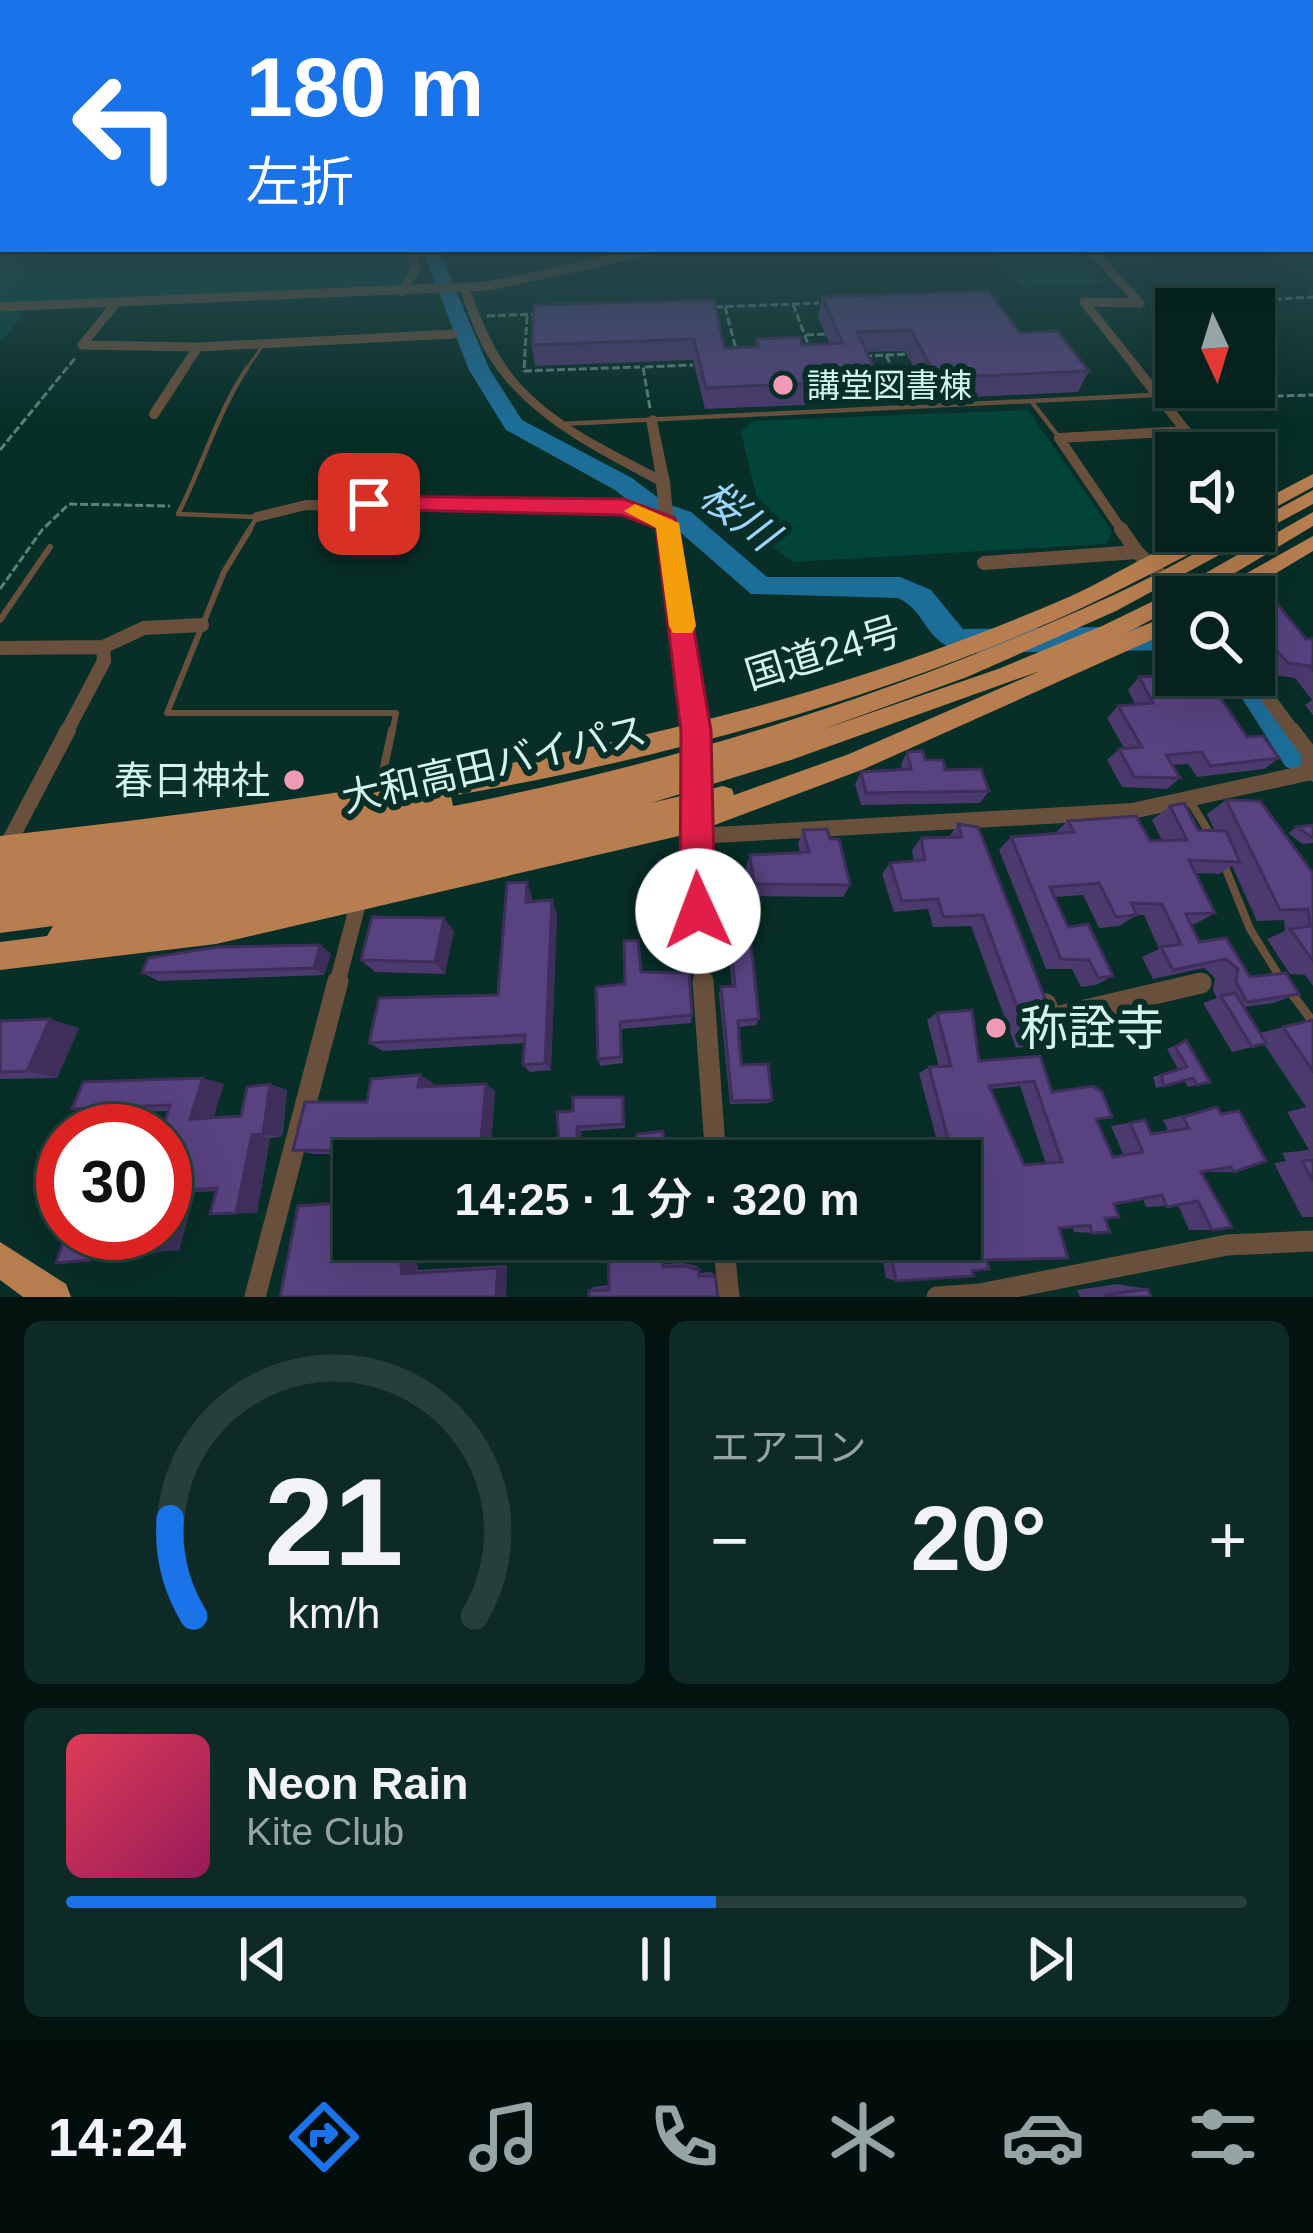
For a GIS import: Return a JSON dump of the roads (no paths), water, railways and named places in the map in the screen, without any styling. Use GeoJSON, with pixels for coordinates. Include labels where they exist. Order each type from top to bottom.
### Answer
{"type":"FeatureCollection","features":[{"type":"Feature","properties":{"kind":"highway"},"geometry":{"type":"LineString","coordinates":[[1275,501],[1313,480]]}},
{"type":"Feature","properties":{"kind":"highway","name":"大和高田バイパス"},"geometry":{"type":"LineString","coordinates":[[1275,518],[1313,496]]}},
{"type":"Feature","properties":{"kind":"highway","name":"大和高田バイパス"},"geometry":{"type":"LineString","coordinates":[[1216,576],[1313,518]]}},
{"type":"Feature","properties":{"kind":"highway"},"geometry":{"type":"LineString","coordinates":[[1256,576],[1313,542]]}},
{"type":"Feature","properties":{"kind":"highway","name":"国道24号"},"geometry":{"type":"LineString","coordinates":[[2,856],[242,822],[696,731],[968,648],[1166,552]]}},
{"type":"Feature","properties":{"kind":"highway","name":"大和高田バイパス"},"geometry":{"type":"LineString","coordinates":[[0,894],[259,857],[644,770],[953,674],[1152,589],[1215,552]]}},
{"type":"Feature","properties":{"kind":"highway","name":"大和高田バイパス"},"geometry":{"type":"LineString","coordinates":[[0,919],[234,884],[480,836],[724,771],[992,680],[1155,609]]}},
{"type":"Feature","properties":{"kind":"highway"},"geometry":{"type":"LineString","coordinates":[[0,944],[347,895],[696,828],[1155,629]]}},
{"type":"Feature","properties":{"kind":"highway"},"geometry":{"type":"LineString","coordinates":[[0,956],[216,930],[732,795],[843,754],[992,680]]}},
{"type":"Feature","properties":{"kind":"highway"},"geometry":{"type":"LineString","coordinates":[[2,856],[284,835],[644,770]]}},
{"type":"Feature","properties":{"kind":"highway"},"geometry":{"type":"LineString","coordinates":[[5,1272],[53,1297]]}},
{"type":"Feature","properties":{"kind":"street"},"geometry":{"type":"LineString","coordinates":[[118,302],[84,346],[263,345],[452,334]]}},
{"type":"Feature","properties":{"kind":"street"},"geometry":{"type":"LineString","coordinates":[[0,307],[131,302]]}},
{"type":"Feature","properties":{"kind":"street"},"geometry":{"type":"LineString","coordinates":[[468,302],[488,353],[531,407],[663,482]]}},
{"type":"Feature","properties":{"kind":"street"},"geometry":{"type":"LineString","coordinates":[[1139,302],[1084,302],[1155,391]]}},
{"type":"Feature","properties":{"kind":"street"},"geometry":{"type":"LineString","coordinates":[[154,414],[198,347]]}},
{"type":"Feature","properties":{"kind":"street"},"geometry":{"type":"LineString","coordinates":[[1060,438],[1186,431],[1168,408]]}},
{"type":"Feature","properties":{"kind":"street"},"geometry":{"type":"LineString","coordinates":[[652,419],[696,731],[696,828],[715,1140]]}},
{"type":"Feature","properties":{"kind":"street"},"geometry":{"type":"LineString","coordinates":[[1060,438],[1159,576]]}},
{"type":"Feature","properties":{"kind":"street"},"geometry":{"type":"LineString","coordinates":[[257,517],[306,505],[624,507],[667,523]]}},
{"type":"Feature","properties":{"kind":"street"},"geometry":{"type":"LineString","coordinates":[[984,563],[1145,560]]}},
{"type":"Feature","properties":{"kind":"street"},"geometry":{"type":"LineString","coordinates":[[0,648],[103,647],[144,628],[202,625]]}},
{"type":"Feature","properties":{"kind":"street"},"geometry":{"type":"LineString","coordinates":[[2,856],[104,662],[103,647]]}},
{"type":"Feature","properties":{"kind":"street"},"geometry":{"type":"LineString","coordinates":[[696,828],[1132,811],[1244,796],[1307,773],[1311,755],[1267,696]]}},
{"type":"Feature","properties":{"kind":"street"},"geometry":{"type":"LineString","coordinates":[[256,1297],[347,895],[377,797]]}},
{"type":"Feature","properties":{"kind":"street"},"geometry":{"type":"LineString","coordinates":[[974,820],[983,842]]}},
{"type":"Feature","properties":{"kind":"street"},"geometry":{"type":"LineString","coordinates":[[1034,974],[1052,1018],[1202,983]]}},
{"type":"Feature","properties":{"kind":"street"},"geometry":{"type":"LineString","coordinates":[[937,1297],[980,1294],[1226,1245],[1313,1241]]}},
{"type":"Feature","properties":{"kind":"street"},"geometry":{"type":"LineString","coordinates":[[725,1260],[729,1297]]}},
{"type":"Feature","properties":{"kind":"lane"},"geometry":{"type":"LineString","coordinates":[[257,517],[207,518],[178,514],[177,506],[200,475],[230,392],[263,345]]}},
{"type":"Feature","properties":{"kind":"lane"},"geometry":{"type":"LineString","coordinates":[[557,424],[1155,394]]}},
{"type":"Feature","properties":{"kind":"lane"},"geometry":{"type":"LineString","coordinates":[[1031,401],[1060,438]]}},
{"type":"Feature","properties":{"kind":"lane"},"geometry":{"type":"LineString","coordinates":[[257,517],[224,572],[167,713],[396,713],[377,797]]}},
{"type":"Feature","properties":{"kind":"lane"},"geometry":{"type":"LineString","coordinates":[[0,620],[50,547]]}},
{"type":"Feature","properties":{"kind":"lane"},"geometry":{"type":"LineString","coordinates":[[1190,802],[1217,846],[1250,929],[1313,1022]]}},
{"type":"Feature","properties":{"kind":"waterway","name":"桜川"},"geometry":{"type":"LineString","coordinates":[[449,302],[479,370],[514,425],[623,484],[657,510],[681,519],[761,587],[862,584],[900,588],[921,598],[945,633],[963,641],[1155,638]]}},
{"type":"Feature","properties":{"kind":"waterway","name":"桜川"},"geometry":{"type":"LineString","coordinates":[[1256,696],[1297,756],[1313,767]]}},
{"type":"Feature","properties":{"kind":"place","name":"講堂図書棟"},"geometry":{"type":"Point","coordinates":[783,385]}},
{"type":"Feature","properties":{"kind":"place","name":"春日神社"},"geometry":{"type":"Point","coordinates":[294,780]}},
{"type":"Feature","properties":{"kind":"place","name":"称詮寺"},"geometry":{"type":"Point","coordinates":[996,1028]}}]}
